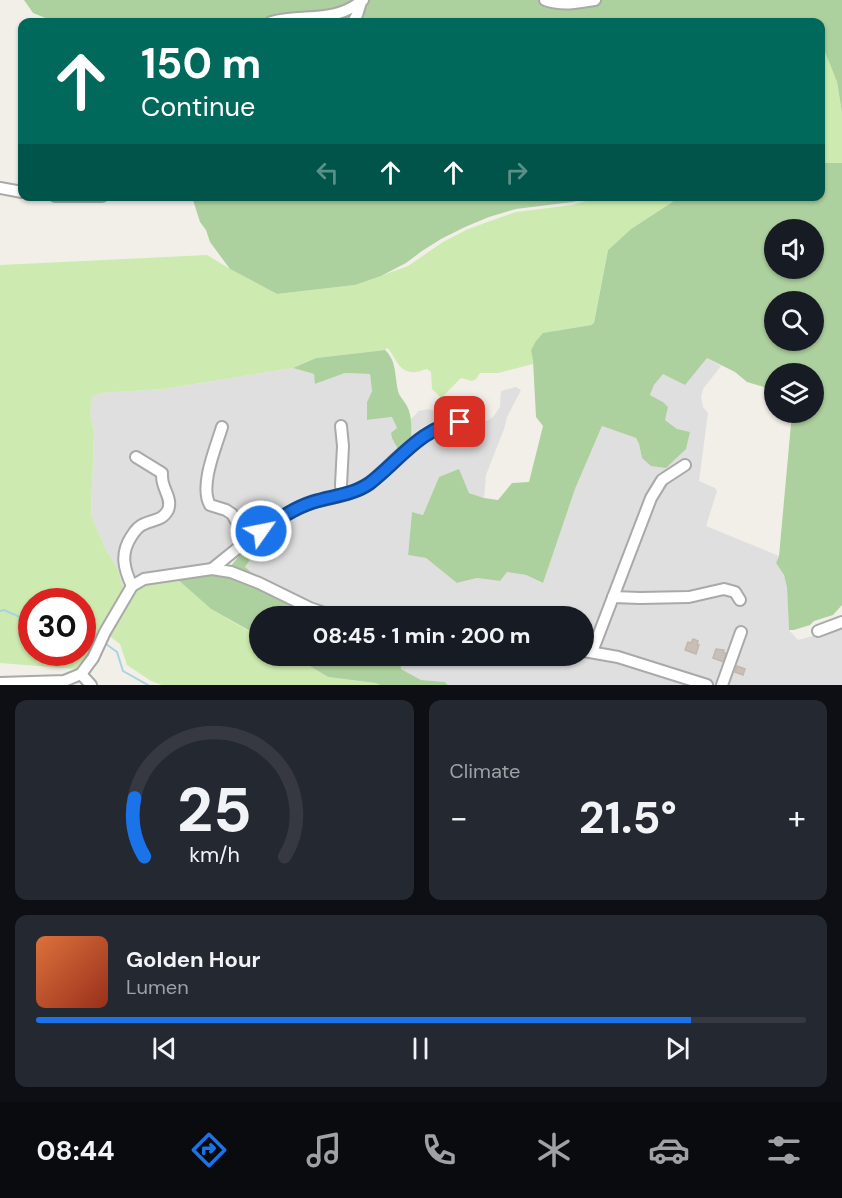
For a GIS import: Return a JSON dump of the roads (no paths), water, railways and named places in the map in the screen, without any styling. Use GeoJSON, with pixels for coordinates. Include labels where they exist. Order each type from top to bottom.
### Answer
{"type":"FeatureCollection","features":[{"type":"Feature","properties":{"kind":"street"},"geometry":{"type":"LineString","coordinates":[[545,0],[569,4],[595,0]]}},
{"type":"Feature","properties":{"kind":"street"},"geometry":{"type":"LineString","coordinates":[[302,18],[331,16],[362,1]]}},
{"type":"Feature","properties":{"kind":"street"},"geometry":{"type":"LineString","coordinates":[[355,18],[362,1]]}},
{"type":"Feature","properties":{"kind":"street"},"geometry":{"type":"LineString","coordinates":[[0,188],[18,191]]}},
{"type":"Feature","properties":{"kind":"street"},"geometry":{"type":"LineString","coordinates":[[212,569],[248,540],[299,507],[360,489],[370,483],[406,449],[441,427],[450,423],[471,423]]}},
{"type":"Feature","properties":{"kind":"street"},"geometry":{"type":"LineString","coordinates":[[341,426],[342,495]]}},
{"type":"Feature","properties":{"kind":"street"},"geometry":{"type":"LineString","coordinates":[[222,427],[209,472],[206,494],[210,505],[232,514],[248,540]]}},
{"type":"Feature","properties":{"kind":"street"},"geometry":{"type":"LineString","coordinates":[[132,586],[123,566],[127,543],[138,528],[145,523],[162,518],[169,508],[169,498],[162,473],[136,457]]}},
{"type":"Feature","properties":{"kind":"street"},"geometry":{"type":"LineString","coordinates":[[594,638],[658,486],[662,480],[685,465]]}},
{"type":"Feature","properties":{"kind":"street"},"geometry":{"type":"LineString","coordinates":[[0,683],[64,681],[81,674],[93,658],[105,632],[132,586],[144,579],[212,569],[242,575],[306,606]]}},
{"type":"Feature","properties":{"kind":"street"},"geometry":{"type":"LineString","coordinates":[[613,597],[689,597],[724,589],[735,592],[740,600]]}},
{"type":"Feature","properties":{"kind":"street"},"geometry":{"type":"LineString","coordinates":[[819,631],[842,622]]}},
{"type":"Feature","properties":{"kind":"street"},"geometry":{"type":"LineString","coordinates":[[722,685],[741,632]]}},
{"type":"Feature","properties":{"kind":"street"},"geometry":{"type":"LineString","coordinates":[[594,652],[650,666],[708,685]]}},
{"type":"Feature","properties":{"kind":"street"},"geometry":{"type":"LineString","coordinates":[[81,674],[91,685]]}},
{"type":"Feature","properties":{"kind":"waterway"},"geometry":{"type":"LineString","coordinates":[[0,611],[4,610],[18,616]]}},
{"type":"Feature","properties":{"kind":"waterway"},"geometry":{"type":"LineString","coordinates":[[106,644],[117,652],[123,671],[148,685]]}}]}
